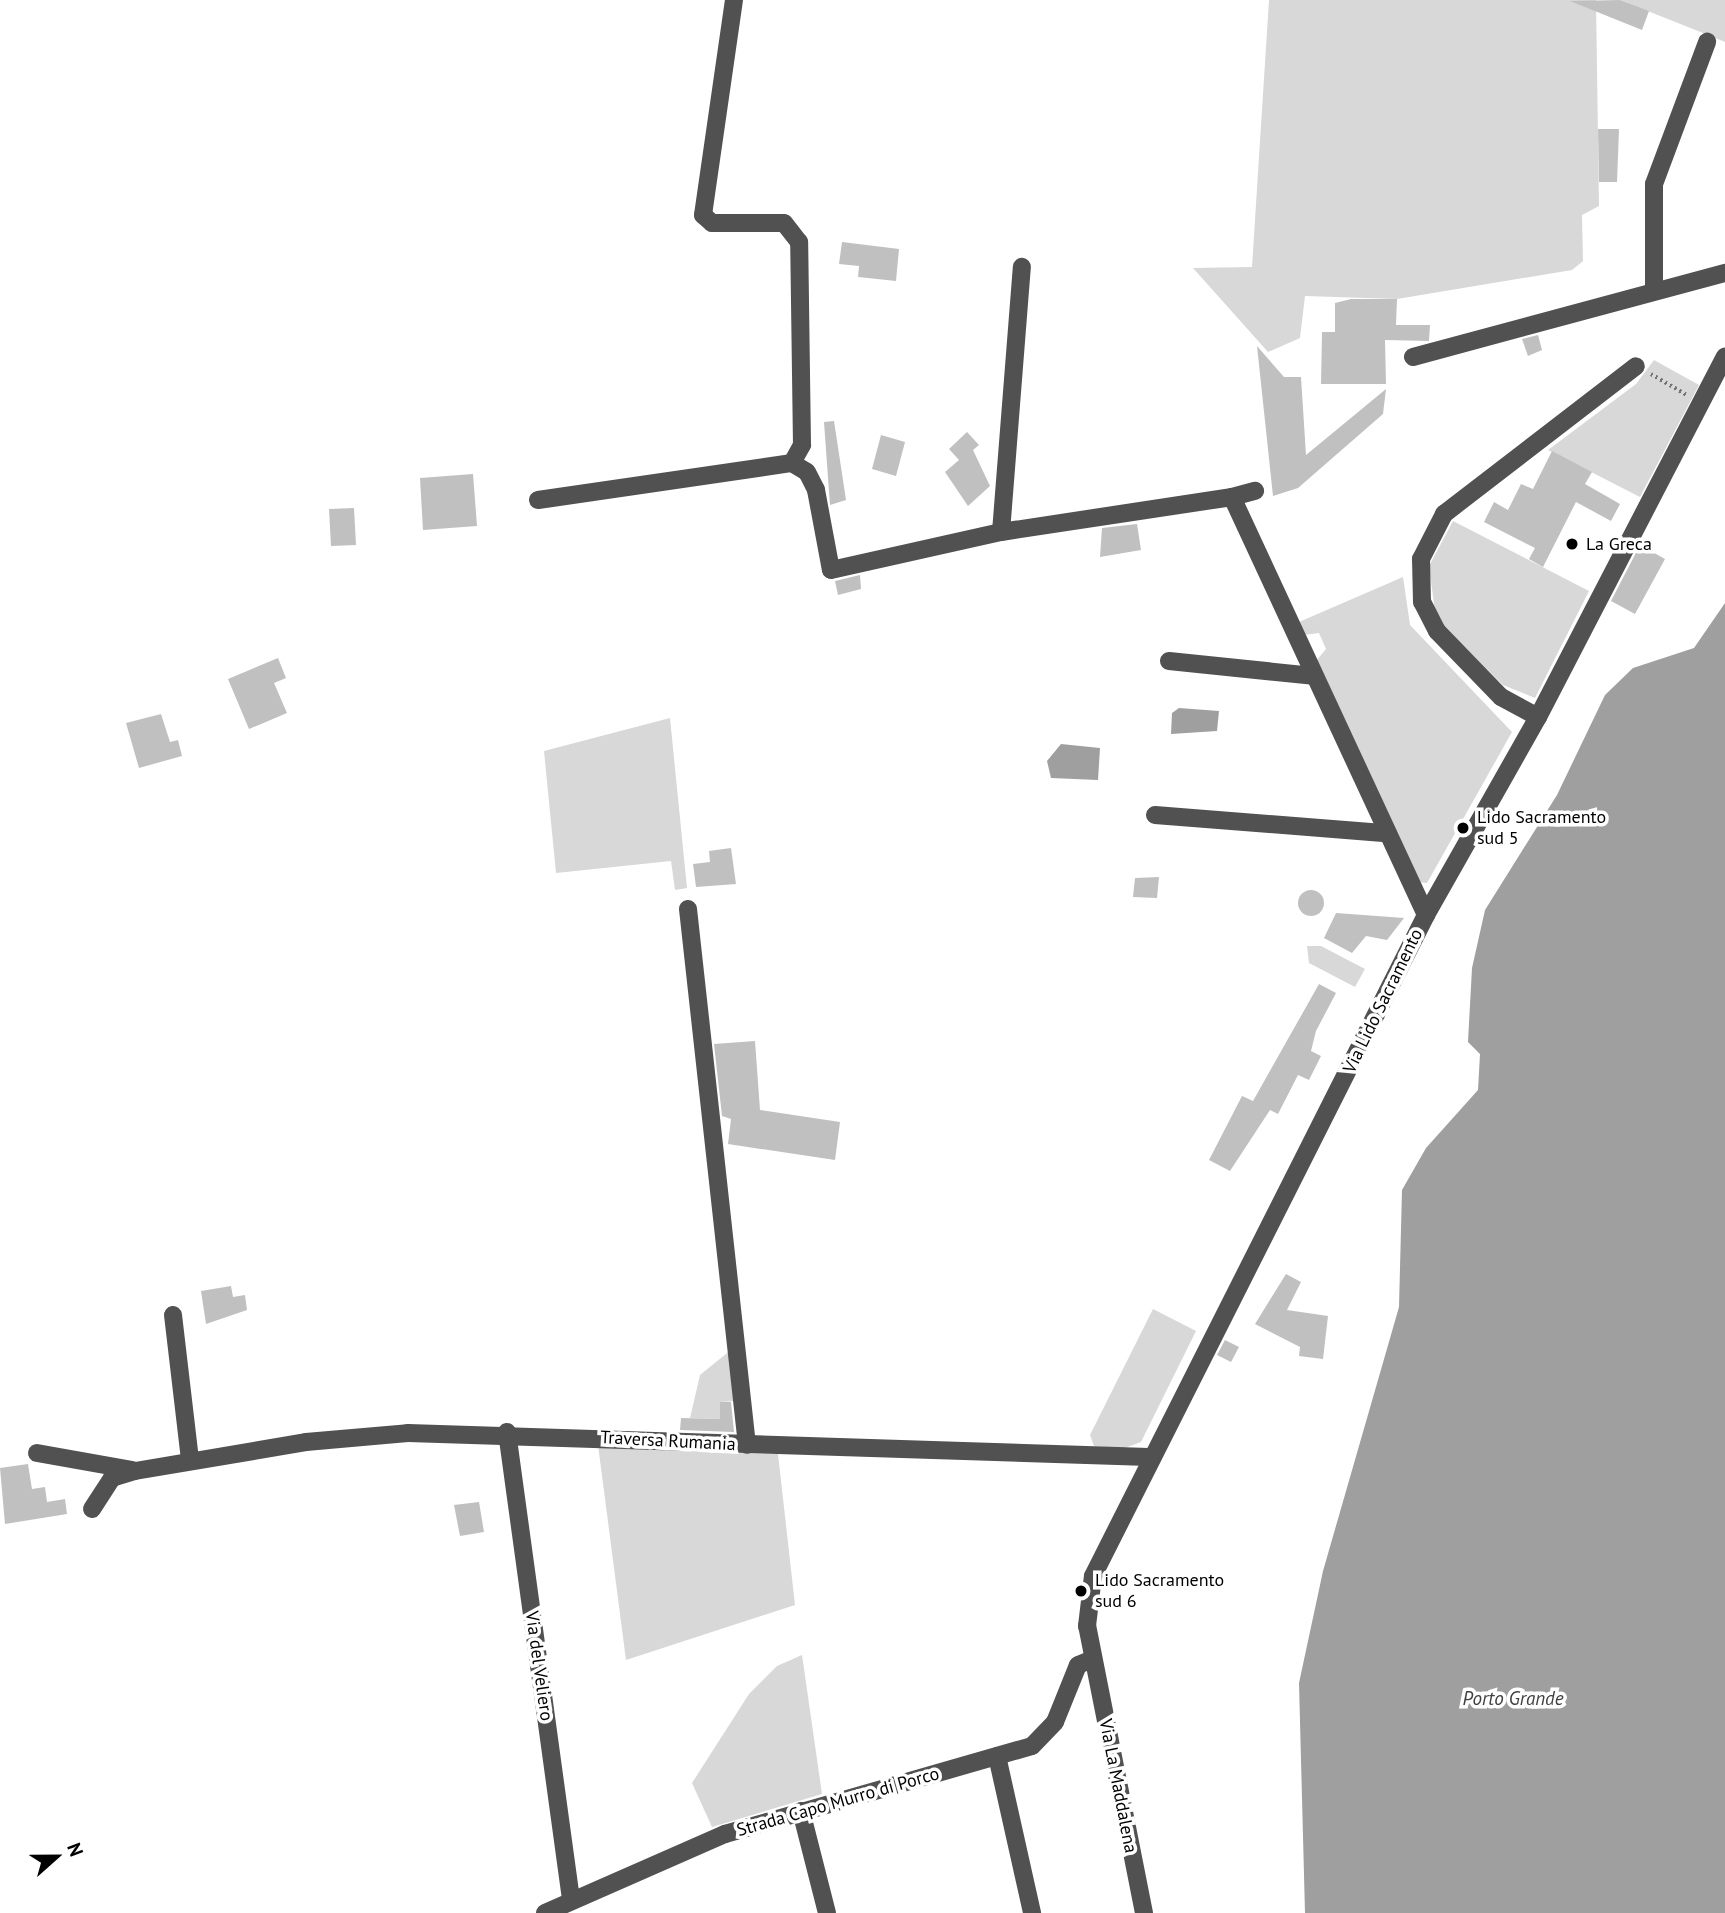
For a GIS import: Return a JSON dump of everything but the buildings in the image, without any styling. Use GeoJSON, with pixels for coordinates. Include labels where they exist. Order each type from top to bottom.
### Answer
{"type":"FeatureCollection","features":[{"type":"Feature","properties":{"kind":"street"},"geometry":{"type":"LineString","coordinates":[[734,0],[701,201],[712,223],[784,223],[799,242],[805,428],[792,463]]}},
{"type":"Feature","properties":{"kind":"street"},"geometry":{"type":"LineString","coordinates":[[1654,291],[1654,184],[1707,42]]}},
{"type":"Feature","properties":{"kind":"street"},"geometry":{"type":"LineString","coordinates":[[1001,532],[1022,268]]}},
{"type":"Feature","properties":{"kind":"street"},"geometry":{"type":"LineString","coordinates":[[1413,357],[1725,273]]}},
{"type":"Feature","properties":{"kind":"street","name":"Via Lido Sacramento"},"geometry":{"type":"LineString","coordinates":[[1093,1659],[1087,1626],[1093,1576],[1149,1457],[1426,915],[1538,717],[1725,357]]}},
{"type":"Feature","properties":{"kind":"street"},"geometry":{"type":"LineString","coordinates":[[1538,717],[1501,697],[1437,631],[1422,602],[1421,559],[1444,514],[1636,366]]}},
{"type":"Feature","properties":{"kind":"street"},"geometry":{"type":"LineString","coordinates":[[538,500],[792,463],[807,472],[816,490],[831,570],[1001,532],[1232,497],[1255,491]]}},
{"type":"Feature","properties":{"kind":"street"},"geometry":{"type":"LineString","coordinates":[[1232,497],[1426,915]]}},
{"type":"Feature","properties":{"kind":"street"},"geometry":{"type":"LineString","coordinates":[[1169,661],[1313,676]]}},
{"type":"Feature","properties":{"kind":"street"},"geometry":{"type":"LineString","coordinates":[[1155,815],[1386,833]]}},
{"type":"Feature","properties":{"kind":"street"},"geometry":{"type":"LineString","coordinates":[[688,909],[747,1445]]}},
{"type":"Feature","properties":{"kind":"street"},"geometry":{"type":"LineString","coordinates":[[173,1315],[190,1460]]}},
{"type":"Feature","properties":{"kind":"street","name":"Traversa Rumania"},"geometry":{"type":"LineString","coordinates":[[135,1471],[190,1460],[396,1434],[507,1432],[747,1445],[1149,1457]]}},
{"type":"Feature","properties":{"kind":"street","name":"Via del Veliero"},"geometry":{"type":"LineString","coordinates":[[507,1432],[571,1901]]}},
{"type":"Feature","properties":{"kind":"street"},"geometry":{"type":"LineString","coordinates":[[37,1454],[135,1471]]}},
{"type":"Feature","properties":{"kind":"street"},"geometry":{"type":"LineString","coordinates":[[92,1509],[112,1478],[135,1471]]}},
{"type":"Feature","properties":{"kind":"street","name":"Strada Capo Murro di Porco"},"geometry":{"type":"LineString","coordinates":[[545,1913],[725,1834],[997,1756],[1044,1739],[1078,1665],[1093,1659]]}},
{"type":"Feature","properties":{"kind":"street","name":"Via La Maddalena"},"geometry":{"type":"LineString","coordinates":[[1093,1659],[1144,1913]]}},
{"type":"Feature","properties":{"kind":"street"},"geometry":{"type":"LineString","coordinates":[[997,1756],[1031,1913]]}},
{"type":"Feature","properties":{"kind":"street"},"geometry":{"type":"LineString","coordinates":[[801,1811],[827,1913]]}},
{"type":"Feature","properties":{"kind":"path"},"geometry":{"type":"LineString","coordinates":[[1636,366],[1701,404]]}},
{"type":"Feature","properties":{"kind":"shaded area"},"geometry":{"type":"Polygon","coordinates":[[[1269,0],[1596,0],[1599,206],[1582,215],[1583,261],[1572,270],[1397,299],[1305,296],[1300,338],[1268,352],[1193,268],[1252,267],[1269,0]]]}},
{"type":"Feature","properties":{"kind":"shaded area"},"geometry":{"type":"Polygon","coordinates":[[[1620,0],[1725,0],[1725,42],[1703,33],[1620,0]]]}},
{"type":"Feature","properties":{"kind":"shaded area"},"geometry":{"type":"Polygon","coordinates":[[[1654,360],[1699,385],[1640,497],[1548,450],[1636,384],[1654,360]]]}},
{"type":"Feature","properties":{"kind":"shaded area"},"geometry":{"type":"Polygon","coordinates":[[[1453,521],[1589,591],[1535,698],[1503,685],[1436,619],[1429,566],[1453,521]]]}},
{"type":"Feature","properties":{"kind":"shaded area"},"geometry":{"type":"Polygon","coordinates":[[[1403,577],[1410,625],[1512,732],[1427,883],[1418,882],[1316,661],[1326,649],[1319,633],[1304,635],[1299,622],[1403,577]]]}},
{"type":"Feature","properties":{"kind":"shaded area"},"geometry":{"type":"Polygon","coordinates":[[[670,718],[687,888],[675,890],[671,861],[556,873],[544,751],[670,718]]]}},
{"type":"Feature","properties":{"kind":"shaded area"},"geometry":{"type":"Polygon","coordinates":[[[1307,946],[1321,946],[1365,969],[1355,987],[1309,963],[1307,946]]]}},
{"type":"Feature","properties":{"kind":"shaded area"},"geometry":{"type":"Polygon","coordinates":[[[1153,1309],[1196,1331],[1141,1442],[1122,1449],[1094,1446],[1090,1435],[1153,1309]]]}},
{"type":"Feature","properties":{"kind":"shaded area"},"geometry":{"type":"Polygon","coordinates":[[[732,1349],[737,1401],[720,1402],[720,1419],[690,1418],[700,1375],[732,1349]]]}},
{"type":"Feature","properties":{"kind":"shaded area"},"geometry":{"type":"Polygon","coordinates":[[[598,1445],[778,1454],[795,1605],[626,1660],[598,1445]]]}},
{"type":"Feature","properties":{"kind":"shaded area"},"geometry":{"type":"Polygon","coordinates":[[[802,1655],[822,1794],[712,1827],[692,1783],[749,1694],[777,1666],[802,1655]]]}},
{"type":"Feature","properties":{"kind":"water","name":"Porto Grande"},"geometry":{"type":"Polygon","coordinates":[[[1725,603],[1725,1913],[1305,1913],[1299,1683],[1323,1571],[1399,1307],[1402,1190],[1426,1148],[1478,1090],[1480,1054],[1468,1042],[1472,968],[1485,910],[1557,795],[1605,695],[1633,668],[1694,648],[1725,603]]]}},
{"type":"Feature","properties":{"kind":"water"},"geometry":{"type":"Polygon","coordinates":[[[1179,708],[1219,711],[1217,731],[1171,734],[1172,713],[1179,708]]]}},
{"type":"Feature","properties":{"kind":"water"},"geometry":{"type":"Polygon","coordinates":[[[1061,744],[1100,748],[1098,780],[1051,778],[1047,761],[1061,744]]]}},
{"type":"Feature","properties":{"kind":"place","name":"La Greca"},"geometry":{"type":"Point","coordinates":[1572,544]}},
{"type":"Feature","properties":{"kind":"place","name":"Lido Sacramento sud 5"},"geometry":{"type":"Point","coordinates":[1463,828]}},
{"type":"Feature","properties":{"kind":"place","name":"Lido Sacramento sud 6"},"geometry":{"type":"Point","coordinates":[1081,1591]}}]}
